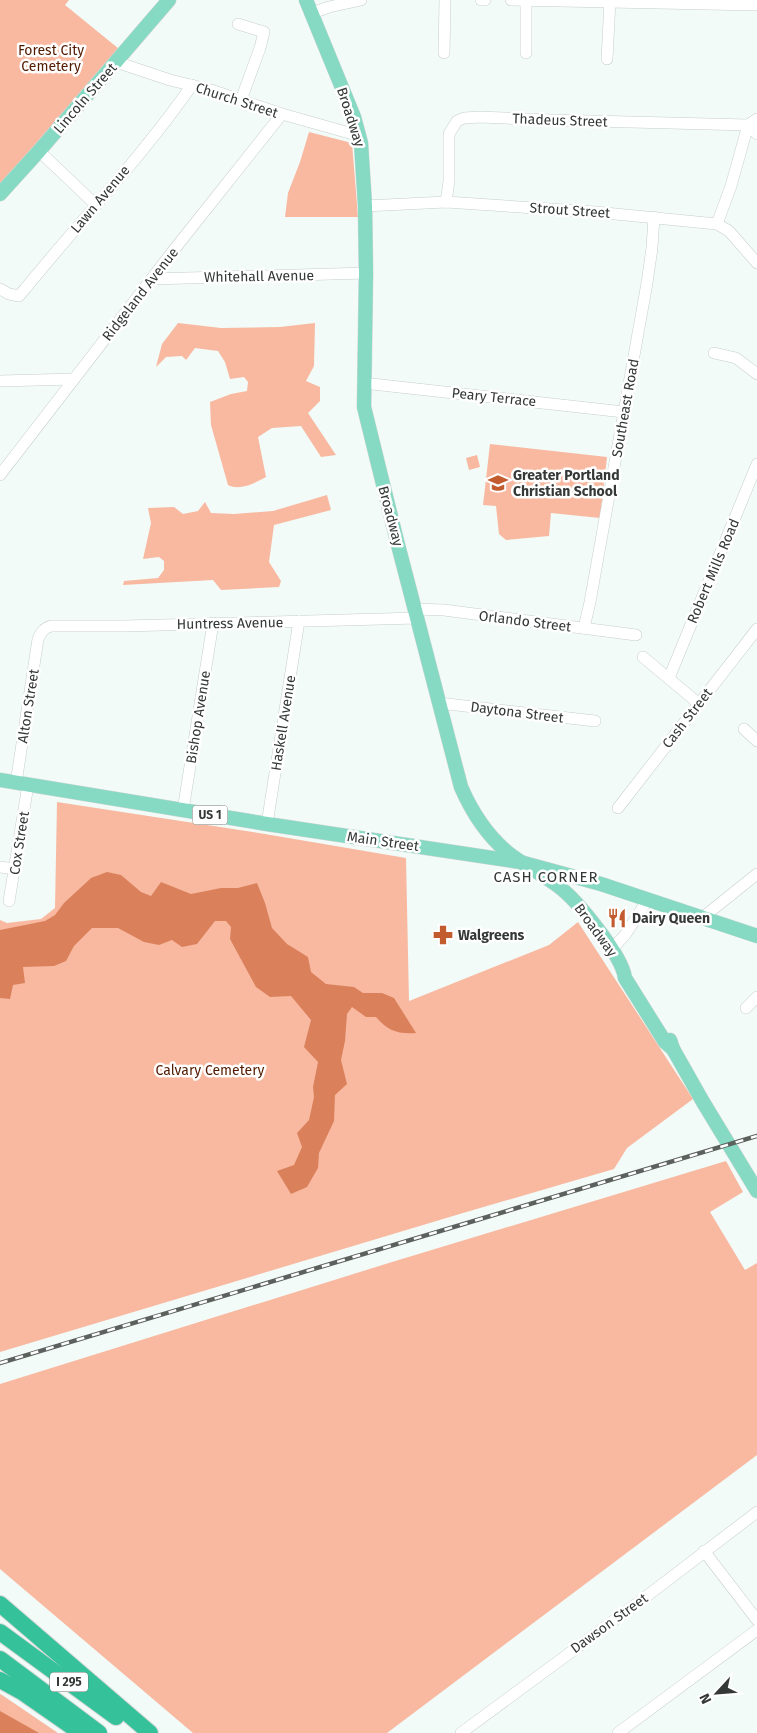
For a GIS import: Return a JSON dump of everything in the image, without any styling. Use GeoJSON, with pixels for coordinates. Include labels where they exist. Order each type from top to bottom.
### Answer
{"type":"FeatureCollection","features":[{"type":"Feature","properties":{"kind":"highway"},"geometry":{"type":"LineString","coordinates":[[0,1604],[150,1733]]}},
{"type":"Feature","properties":{"kind":"highway","name":"I 295"},"geometry":{"type":"LineString","coordinates":[[0,1632],[138,1733]]}},
{"type":"Feature","properties":{"kind":"highway","name":"I 295"},"geometry":{"type":"LineString","coordinates":[[0,1659],[99,1733]]}},
{"type":"Feature","properties":{"kind":"highway"},"geometry":{"type":"LineString","coordinates":[[0,1680],[27,1695],[80,1733]]}},
{"type":"Feature","properties":{"kind":"main road","name":"Lincoln Street"},"geometry":{"type":"LineString","coordinates":[[0,194],[39,152],[168,0]]}},
{"type":"Feature","properties":{"kind":"main road","name":"Broadway"},"geometry":{"type":"LineString","coordinates":[[309,6],[360,136],[363,156],[365,206],[366,273],[363,383],[366,420],[461,787],[468,802],[493,838],[520,862],[569,895],[611,950],[624,972],[625,978],[665,1042],[673,1049],[757,1191]]}},
{"type":"Feature","properties":{"kind":"main road","name":"Main Street"},"geometry":{"type":"LineString","coordinates":[[10,782],[267,824],[520,862],[584,879],[757,936]]}},
{"type":"Feature","properties":{"kind":"street"},"geometry":{"type":"LineString","coordinates":[[309,6],[329,7],[361,0]]}},
{"type":"Feature","properties":{"kind":"street"},"geometry":{"type":"LineString","coordinates":[[444,53],[445,0]]}},
{"type":"Feature","properties":{"kind":"street"},"geometry":{"type":"LineString","coordinates":[[511,0],[757,5]]}},
{"type":"Feature","properties":{"kind":"street"},"geometry":{"type":"LineString","coordinates":[[526,0],[526,53]]}},
{"type":"Feature","properties":{"kind":"street"},"geometry":{"type":"LineString","coordinates":[[608,59],[610,2]]}},
{"type":"Feature","properties":{"kind":"street"},"geometry":{"type":"LineString","coordinates":[[238,24],[264,32],[241,100]]}},
{"type":"Feature","properties":{"kind":"street","name":"Church Street"},"geometry":{"type":"LineString","coordinates":[[116,62],[282,114],[360,136]]}},
{"type":"Feature","properties":{"kind":"street","name":"Lawn Avenue"},"geometry":{"type":"LineString","coordinates":[[0,289],[9,294],[19,296],[173,113],[192,85]]}},
{"type":"Feature","properties":{"kind":"street","name":"Ridgeland Avenue"},"geometry":{"type":"LineString","coordinates":[[0,475],[172,251],[282,114]]}},
{"type":"Feature","properties":{"kind":"street","name":"Thadeus Street"},"geometry":{"type":"LineString","coordinates":[[446,202],[449,181],[448,134],[456,121],[464,118],[752,122]]}},
{"type":"Feature","properties":{"kind":"street"},"geometry":{"type":"LineString","coordinates":[[752,122],[757,134]]}},
{"type":"Feature","properties":{"kind":"street"},"geometry":{"type":"LineString","coordinates":[[752,122],[717,224],[729,231],[757,263]]}},
{"type":"Feature","properties":{"kind":"street"},"geometry":{"type":"LineString","coordinates":[[39,152],[96,206]]}},
{"type":"Feature","properties":{"kind":"street","name":"Strout Street"},"geometry":{"type":"LineString","coordinates":[[365,206],[446,202],[595,212],[717,224]]}},
{"type":"Feature","properties":{"kind":"street","name":"Southeast Road"},"geometry":{"type":"LineString","coordinates":[[584,628],[652,248],[654,217]]}},
{"type":"Feature","properties":{"kind":"street","name":"Whitehall Avenue"},"geometry":{"type":"LineString","coordinates":[[152,279],[366,273]]}},
{"type":"Feature","properties":{"kind":"street"},"geometry":{"type":"LineString","coordinates":[[714,353],[736,358],[757,374]]}},
{"type":"Feature","properties":{"kind":"street"},"geometry":{"type":"LineString","coordinates":[[0,381],[74,379]]}},
{"type":"Feature","properties":{"kind":"street","name":"Peary Terrace"},"geometry":{"type":"LineString","coordinates":[[363,383],[624,412]]}},
{"type":"Feature","properties":{"kind":"street","name":"Robert Mills Road"},"geometry":{"type":"LineString","coordinates":[[669,678],[755,478],[757,464]]}},
{"type":"Feature","properties":{"kind":"street","name":"Orlando Street"},"geometry":{"type":"LineString","coordinates":[[416,614],[444,610],[636,635]]}},
{"type":"Feature","properties":{"kind":"street","name":"Huntress Avenue"},"geometry":{"type":"LineString","coordinates":[[43,630],[51,626],[299,621],[416,614]]}},
{"type":"Feature","properties":{"kind":"street","name":"Haskell Avenue"},"geometry":{"type":"LineString","coordinates":[[267,824],[299,621]]}},
{"type":"Feature","properties":{"kind":"street","name":"Bishop Avenue"},"geometry":{"type":"LineString","coordinates":[[183,810],[213,623]]}},
{"type":"Feature","properties":{"kind":"street","name":"Cash Street"},"geometry":{"type":"LineString","coordinates":[[618,808],[757,629]]}},
{"type":"Feature","properties":{"kind":"street","name":"Alton Street"},"geometry":{"type":"LineString","coordinates":[[10,782],[38,639],[43,630]]}},
{"type":"Feature","properties":{"kind":"street"},"geometry":{"type":"LineString","coordinates":[[643,657],[698,703]]}},
{"type":"Feature","properties":{"kind":"street","name":"Daytona Street"},"geometry":{"type":"LineString","coordinates":[[439,703],[595,721]]}},
{"type":"Feature","properties":{"kind":"street"},"geometry":{"type":"LineString","coordinates":[[744,729],[757,740]]}},
{"type":"Feature","properties":{"kind":"street","name":"Cox Street"},"geometry":{"type":"LineString","coordinates":[[9,901],[15,869],[10,782]]}},
{"type":"Feature","properties":{"kind":"street"},"geometry":{"type":"LineString","coordinates":[[0,867],[15,869]]}},
{"type":"Feature","properties":{"kind":"street"},"geometry":{"type":"LineString","coordinates":[[702,918],[757,874]]}},
{"type":"Feature","properties":{"kind":"street"},"geometry":{"type":"LineString","coordinates":[[611,950],[625,935],[647,901]]}},
{"type":"Feature","properties":{"kind":"street"},"geometry":{"type":"LineString","coordinates":[[746,1008],[757,998]]}},
{"type":"Feature","properties":{"kind":"street","name":"Dawson Street"},"geometry":{"type":"LineString","coordinates":[[461,1733],[757,1512]]}},
{"type":"Feature","properties":{"kind":"street"},"geometry":{"type":"LineString","coordinates":[[704,1551],[757,1620]]}},
{"type":"Feature","properties":{"kind":"street"},"geometry":{"type":"LineString","coordinates":[[618,1733],[757,1630]]}},
{"type":"Feature","properties":{"kind":"green space","name":"Forest City Cemetery"},"geometry":{"type":"Polygon","coordinates":[[[0,0],[69,0],[65,5],[124,53],[0,194],[0,0]]]}},
{"type":"Feature","properties":{"kind":"green space"},"geometry":{"type":"Polygon","coordinates":[[[309,132],[352,143],[358,217],[285,217],[288,193],[309,132]]]}},
{"type":"Feature","properties":{"kind":"green space"},"geometry":{"type":"Polygon","coordinates":[[[178,323],[221,328],[280,327],[315,323],[314,366],[306,381],[320,387],[320,401],[308,413],[336,455],[321,457],[301,426],[272,428],[258,437],[266,477],[242,487],[228,485],[211,425],[210,402],[231,394],[247,391],[248,382],[244,377],[230,379],[225,362],[218,351],[195,348],[186,360],[182,356],[166,357],[156,367],[162,344],[178,323]]]}},
{"type":"Feature","properties":{"kind":"green space"},"geometry":{"type":"Polygon","coordinates":[[[490,444],[607,457],[600,518],[551,513],[549,536],[506,540],[499,534],[496,506],[483,505],[490,444]]]}},
{"type":"Feature","properties":{"kind":"green space"},"geometry":{"type":"Polygon","coordinates":[[[477,455],[480,467],[469,470],[466,458],[477,455]]]}},
{"type":"Feature","properties":{"kind":"green space"},"geometry":{"type":"Polygon","coordinates":[[[327,495],[331,510],[274,525],[269,562],[281,581],[279,587],[221,590],[213,580],[123,585],[124,581],[158,578],[164,570],[164,561],[159,557],[143,559],[151,523],[148,508],[174,507],[183,514],[198,511],[205,502],[211,513],[234,514],[273,511],[327,495]]]}},
{"type":"Feature","properties":{"kind":"green space","name":"Calvary Cemetery"},"geometry":{"type":"Polygon","coordinates":[[[57,802],[406,858],[409,1001],[549,945],[578,922],[693,1099],[627,1148],[614,1169],[0,1352],[0,920],[7,923],[41,919],[55,908],[57,802]]]}},
{"type":"Feature","properties":{"kind":"green space"},"geometry":{"type":"Polygon","coordinates":[[[726,1161],[743,1192],[710,1212],[745,1270],[757,1263],[757,1455],[387,1733],[193,1733],[0,1569],[0,1384],[392,1262],[726,1161]]]}},
{"type":"Feature","properties":{"kind":"green space"},"geometry":{"type":"Polygon","coordinates":[[[0,1694],[2,1695],[58,1733],[0,1733],[0,1694]]]}},
{"type":"Feature","properties":{"kind":"shaded area"},"geometry":{"type":"Polygon","coordinates":[[[107,872],[121,875],[141,892],[151,896],[161,882],[191,894],[221,888],[238,888],[257,883],[272,928],[287,944],[308,957],[311,972],[326,984],[354,987],[363,993],[382,993],[394,998],[416,1033],[393,1031],[376,1017],[366,1017],[352,1007],[347,1014],[345,1041],[341,1060],[347,1084],[335,1095],[334,1121],[319,1153],[318,1168],[307,1187],[291,1194],[277,1171],[294,1165],[302,1147],[297,1133],[309,1120],[318,1062],[304,1047],[311,1020],[291,996],[270,997],[256,987],[230,939],[231,927],[226,921],[215,921],[197,944],[182,947],[172,940],[159,945],[144,942],[118,928],[92,928],[74,946],[66,961],[54,966],[23,967],[25,983],[13,985],[10,999],[0,998],[0,930],[45,921],[55,915],[64,903],[91,878],[107,872]]]}},
{"type":"Feature","properties":{"kind":"shaded area"},"geometry":{"type":"Polygon","coordinates":[[[0,1711],[39,1733],[0,1733],[0,1711]]]}},
{"type":"Feature","properties":{"kind":"railway"},"geometry":{"type":"LineString","coordinates":[[0,1363],[757,1136]]}},
{"type":"Feature","properties":{"kind":"place","name":"Greater Portland Christian School"},"geometry":{"type":"Point","coordinates":[498,483]}},
{"type":"Feature","properties":{"kind":"place","name":"Dairy Queen"},"geometry":{"type":"Point","coordinates":[617,918]}},
{"type":"Feature","properties":{"kind":"place","name":"Walgreens"},"geometry":{"type":"Point","coordinates":[443,935]}},
{"type":"Feature","properties":{"kind":"district","name":"CASH CORNER"},"geometry":{"type":"Point","coordinates":[546,877]}}]}
